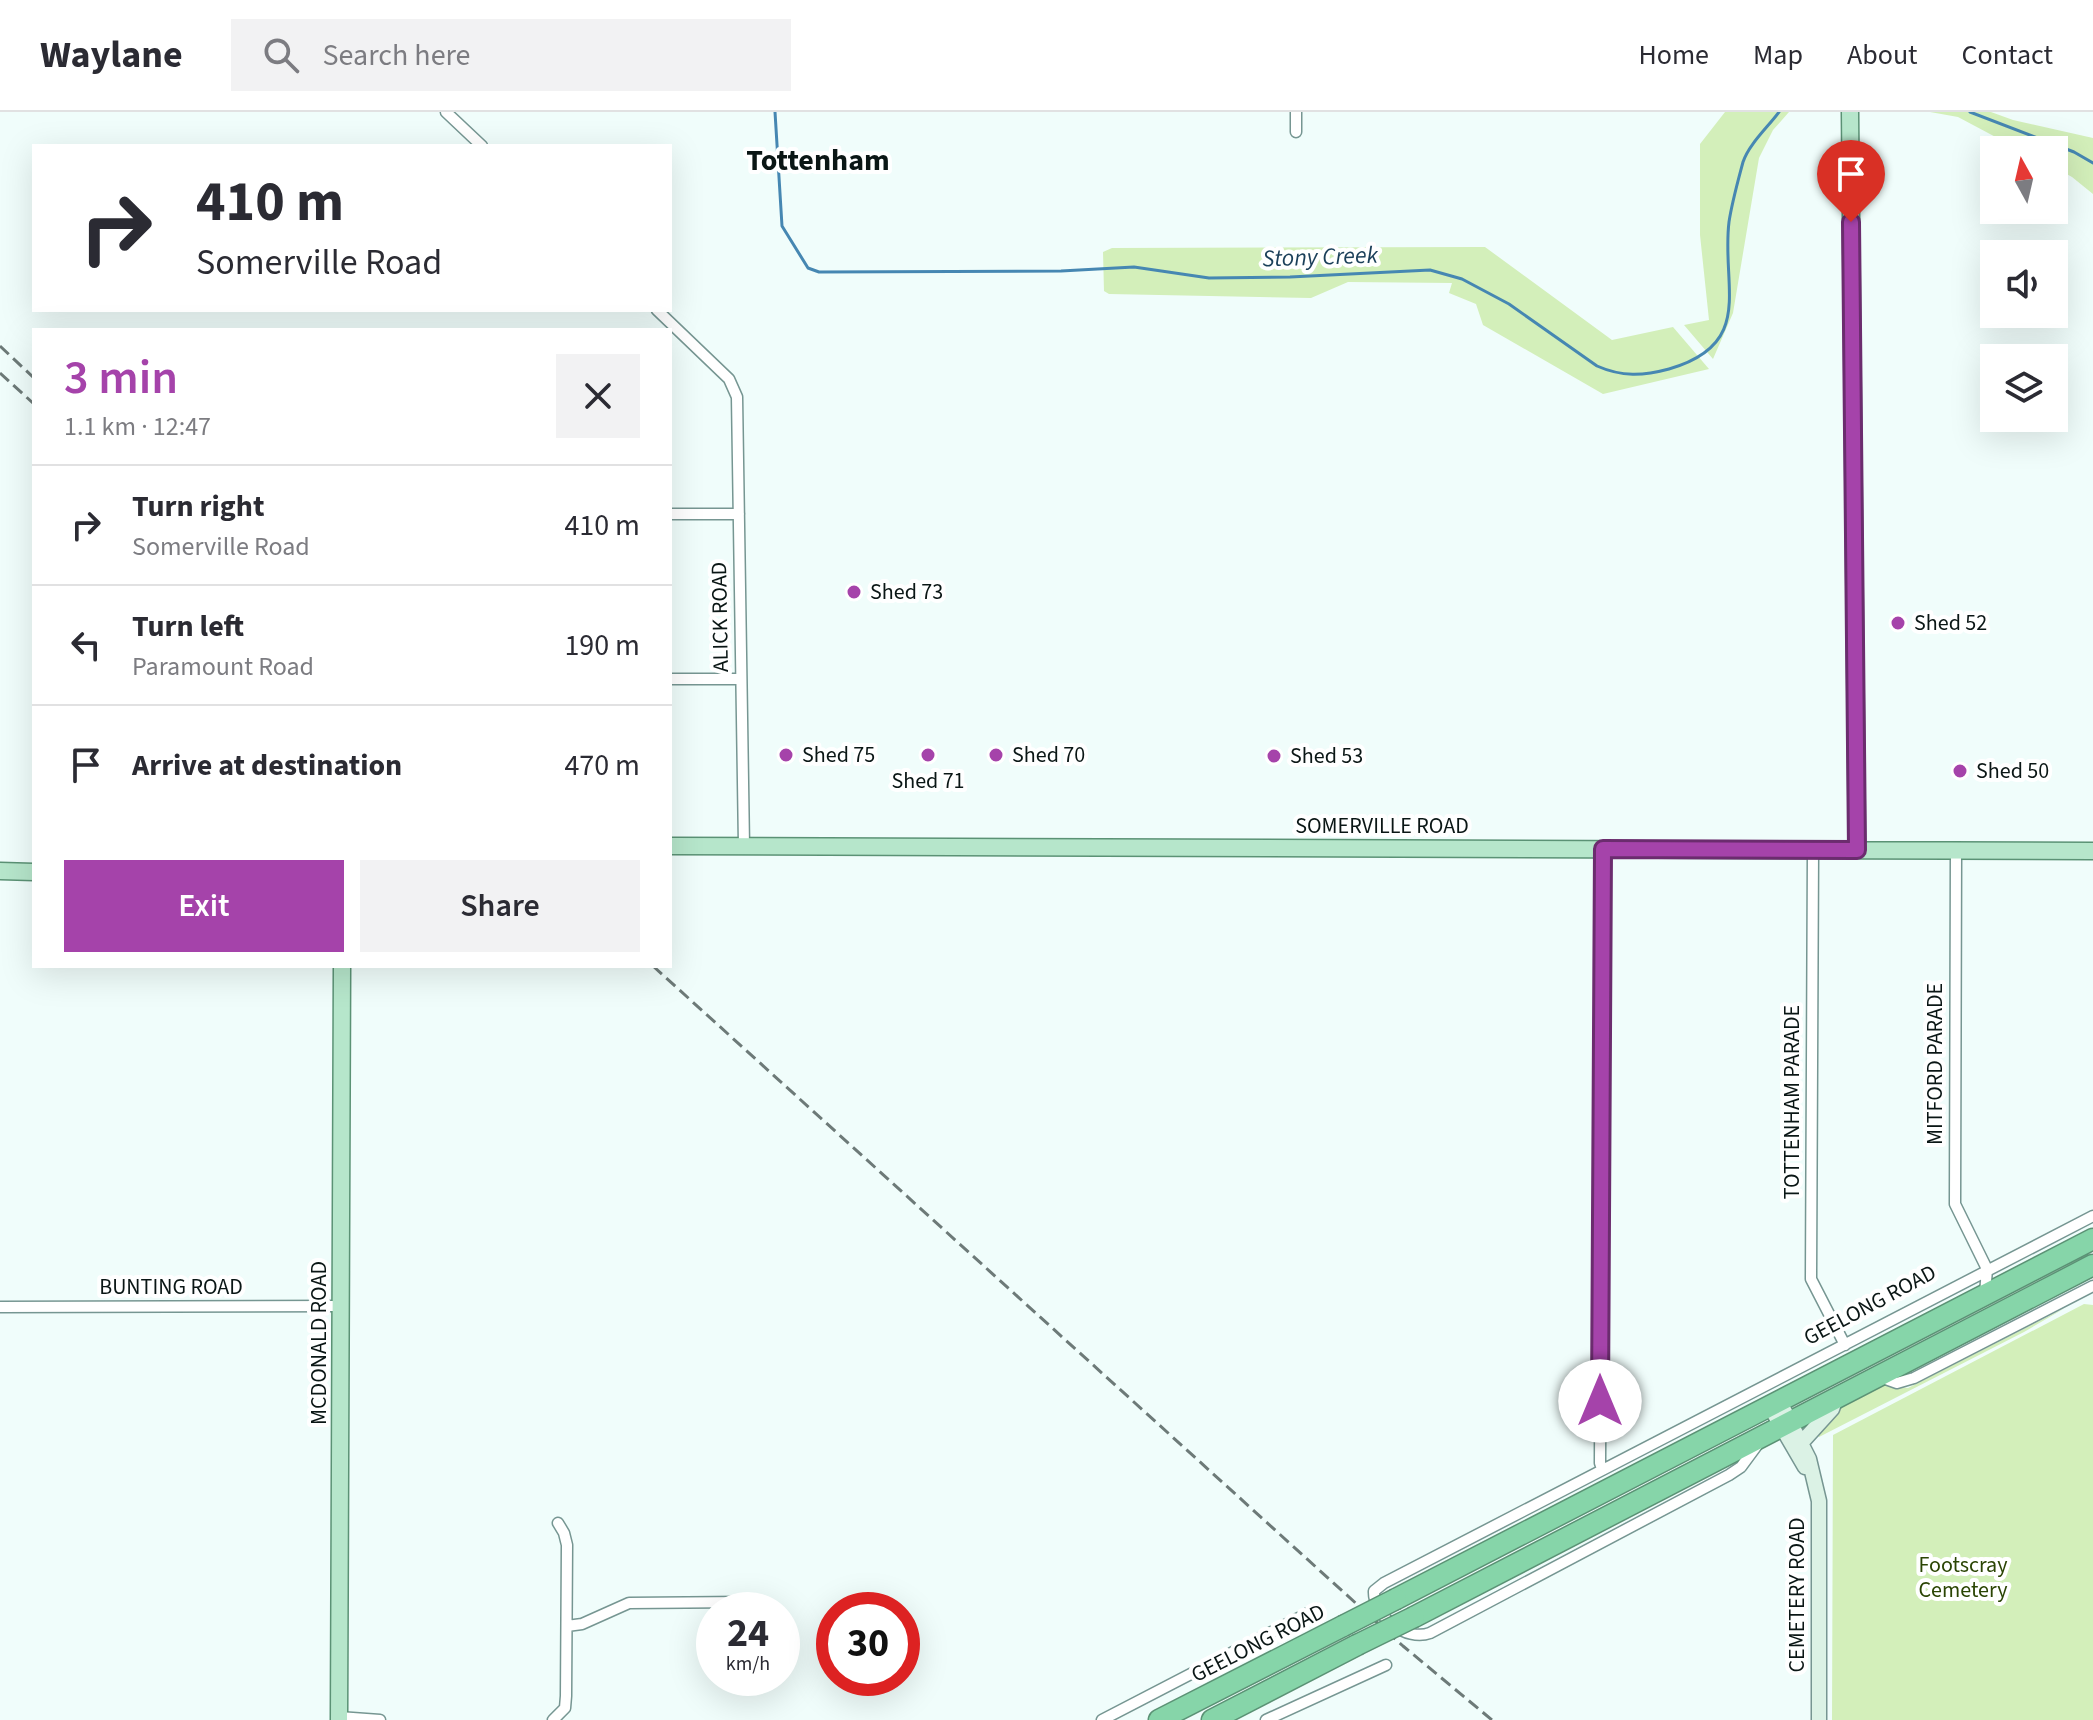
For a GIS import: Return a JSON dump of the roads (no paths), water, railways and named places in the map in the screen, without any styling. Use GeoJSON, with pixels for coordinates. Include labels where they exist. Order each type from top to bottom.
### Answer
{"type":"FeatureCollection","features":[{"type":"Feature","properties":{"kind":"highway","name":"GEELONG ROAD"},"geometry":{"type":"LineString","coordinates":[[1159,1720],[1689,1447],[1770,1398],[1995,1283],[2093,1239]]}},
{"type":"Feature","properties":{"kind":"highway","name":"GEELONG ROAD"},"geometry":{"type":"LineString","coordinates":[[1212,1720],[2093,1265]]}},
{"type":"Feature","properties":{"kind":"highway"},"geometry":{"type":"LineString","coordinates":[[1995,1283],[2000,1294],[2023,1300]]}},
{"type":"Feature","properties":{"kind":"main road"},"geometry":{"type":"LineString","coordinates":[[1850,112],[1857,850]]}},
{"type":"Feature","properties":{"kind":"main road","name":"SOMERVILLE ROAD"},"geometry":{"type":"LineString","coordinates":[[672,846],[2093,851]]}},
{"type":"Feature","properties":{"kind":"main road"},"geometry":{"type":"LineString","coordinates":[[0,871],[32,872]]}},
{"type":"Feature","properties":{"kind":"main road","name":"MCDONALD ROAD"},"geometry":{"type":"LineString","coordinates":[[339,1719],[342,968]]}},
{"type":"Feature","properties":{"kind":"street"},"geometry":{"type":"LineString","coordinates":[[446,112],[480,144]]}},
{"type":"Feature","properties":{"kind":"street"},"geometry":{"type":"LineString","coordinates":[[1296,112],[1296,132]]}},
{"type":"Feature","properties":{"kind":"street","name":"ALICK ROAD"},"geometry":{"type":"LineString","coordinates":[[659,312],[716,366],[735,389],[738,411],[744,846]]}},
{"type":"Feature","properties":{"kind":"street"},"geometry":{"type":"LineString","coordinates":[[672,514],[739,514]]}},
{"type":"Feature","properties":{"kind":"street"},"geometry":{"type":"LineString","coordinates":[[672,679],[741,679]]}},
{"type":"Feature","properties":{"kind":"street"},"geometry":{"type":"LineString","coordinates":[[1602,1469],[1603,849]]}},
{"type":"Feature","properties":{"kind":"street","name":"TOTTENHAM PARADE"},"geometry":{"type":"LineString","coordinates":[[1813,850],[1811,1279],[1845,1345]]}},
{"type":"Feature","properties":{"kind":"street","name":"MITFORD PARADE"},"geometry":{"type":"LineString","coordinates":[[1956,850],[1955,1204],[1995,1283]]}},
{"type":"Feature","properties":{"kind":"street","name":"GEELONG ROAD"},"geometry":{"type":"LineString","coordinates":[[1778,1428],[1741,1467],[1729,1475],[1430,1633],[1417,1636],[1405,1633],[1376,1604],[1374,1591],[1379,1586],[1668,1436],[1770,1398],[1845,1345],[1995,1283],[2093,1216]]}},
{"type":"Feature","properties":{"kind":"street","name":"GEELONG ROAD"},"geometry":{"type":"LineString","coordinates":[[1877,1376],[1897,1383],[1914,1378],[2093,1286]]}},
{"type":"Feature","properties":{"kind":"street","name":"BUNTING ROAD"},"geometry":{"type":"LineString","coordinates":[[0,1307],[342,1306]]}},
{"type":"Feature","properties":{"kind":"street"},"geometry":{"type":"LineString","coordinates":[[1802,1442],[1832,1409],[1836,1397]]}},
{"type":"Feature","properties":{"kind":"street","name":"CEMETERY ROAD"},"geometry":{"type":"LineString","coordinates":[[1770,1398],[1778,1428],[1811,1473]]}},
{"type":"Feature","properties":{"kind":"street","name":"CEMETERY ROAD"},"geometry":{"type":"LineString","coordinates":[[1778,1428],[1802,1442],[1817,1488],[1820,1518],[1819,1720]]}},
{"type":"Feature","properties":{"kind":"street"},"geometry":{"type":"LineString","coordinates":[[1668,1436],[1689,1447]]}},
{"type":"Feature","properties":{"kind":"street"},"geometry":{"type":"LineString","coordinates":[[553,1720],[565,1708],[567,1545],[558,1523]]}},
{"type":"Feature","properties":{"kind":"street"},"geometry":{"type":"LineString","coordinates":[[567,1626],[582,1624],[629,1603],[696,1602]]}},
{"type":"Feature","properties":{"kind":"street","name":"GEELONG ROAD"},"geometry":{"type":"LineString","coordinates":[[1102,1720],[1316,1609]]}},
{"type":"Feature","properties":{"kind":"street"},"geometry":{"type":"LineString","coordinates":[[1266,1720],[1386,1665]]}},
{"type":"Feature","properties":{"kind":"street"},"geometry":{"type":"LineString","coordinates":[[339,1719],[380,1720]]}},
{"type":"Feature","properties":{"kind":"waterway","name":"Stony Creek"},"geometry":{"type":"LineString","coordinates":[[775,112],[782,226],[808,268],[819,272],[1061,271],[1134,267],[1209,278],[1430,270],[1462,279],[1509,304],[1597,366],[1633,374],[1669,369],[1696,358],[1714,344],[1724,328],[1729,310],[1729,222],[1737,184],[1750,149],[1779,112]]}},
{"type":"Feature","properties":{"kind":"waterway","name":"Stony Creek"},"geometry":{"type":"LineString","coordinates":[[1970,112],[2074,152],[2093,163]]}},
{"type":"Feature","properties":{"kind":"railway"},"geometry":{"type":"LineString","coordinates":[[0,346],[32,376]]}},
{"type":"Feature","properties":{"kind":"railway"},"geometry":{"type":"LineString","coordinates":[[0,373],[32,402]]}},
{"type":"Feature","properties":{"kind":"railway"},"geometry":{"type":"LineString","coordinates":[[655,968],[1403,1646],[1492,1720]]}},
{"type":"Feature","properties":{"kind":"place","name":"Shed 73"},"geometry":{"type":"Point","coordinates":[854,592]}},
{"type":"Feature","properties":{"kind":"place","name":"Shed 52"},"geometry":{"type":"Point","coordinates":[1898,623]}},
{"type":"Feature","properties":{"kind":"place","name":"Shed 75"},"geometry":{"type":"Point","coordinates":[786,755]}},
{"type":"Feature","properties":{"kind":"place","name":"Shed 71"},"geometry":{"type":"Point","coordinates":[928,755]}},
{"type":"Feature","properties":{"kind":"place","name":"Shed 70"},"geometry":{"type":"Point","coordinates":[996,755]}},
{"type":"Feature","properties":{"kind":"place","name":"Shed 53"},"geometry":{"type":"Point","coordinates":[1274,756]}},
{"type":"Feature","properties":{"kind":"place","name":"Shed 50"},"geometry":{"type":"Point","coordinates":[1960,771]}},
{"type":"Feature","properties":{"kind":"district","name":"Tottenham"},"geometry":{"type":"Point","coordinates":[818,160]}},
{"type":"Feature","properties":{"kind":"park label","name":"Footscray Cemetery"},"geometry":{"type":"Point","coordinates":[1963,1578]}}]}
